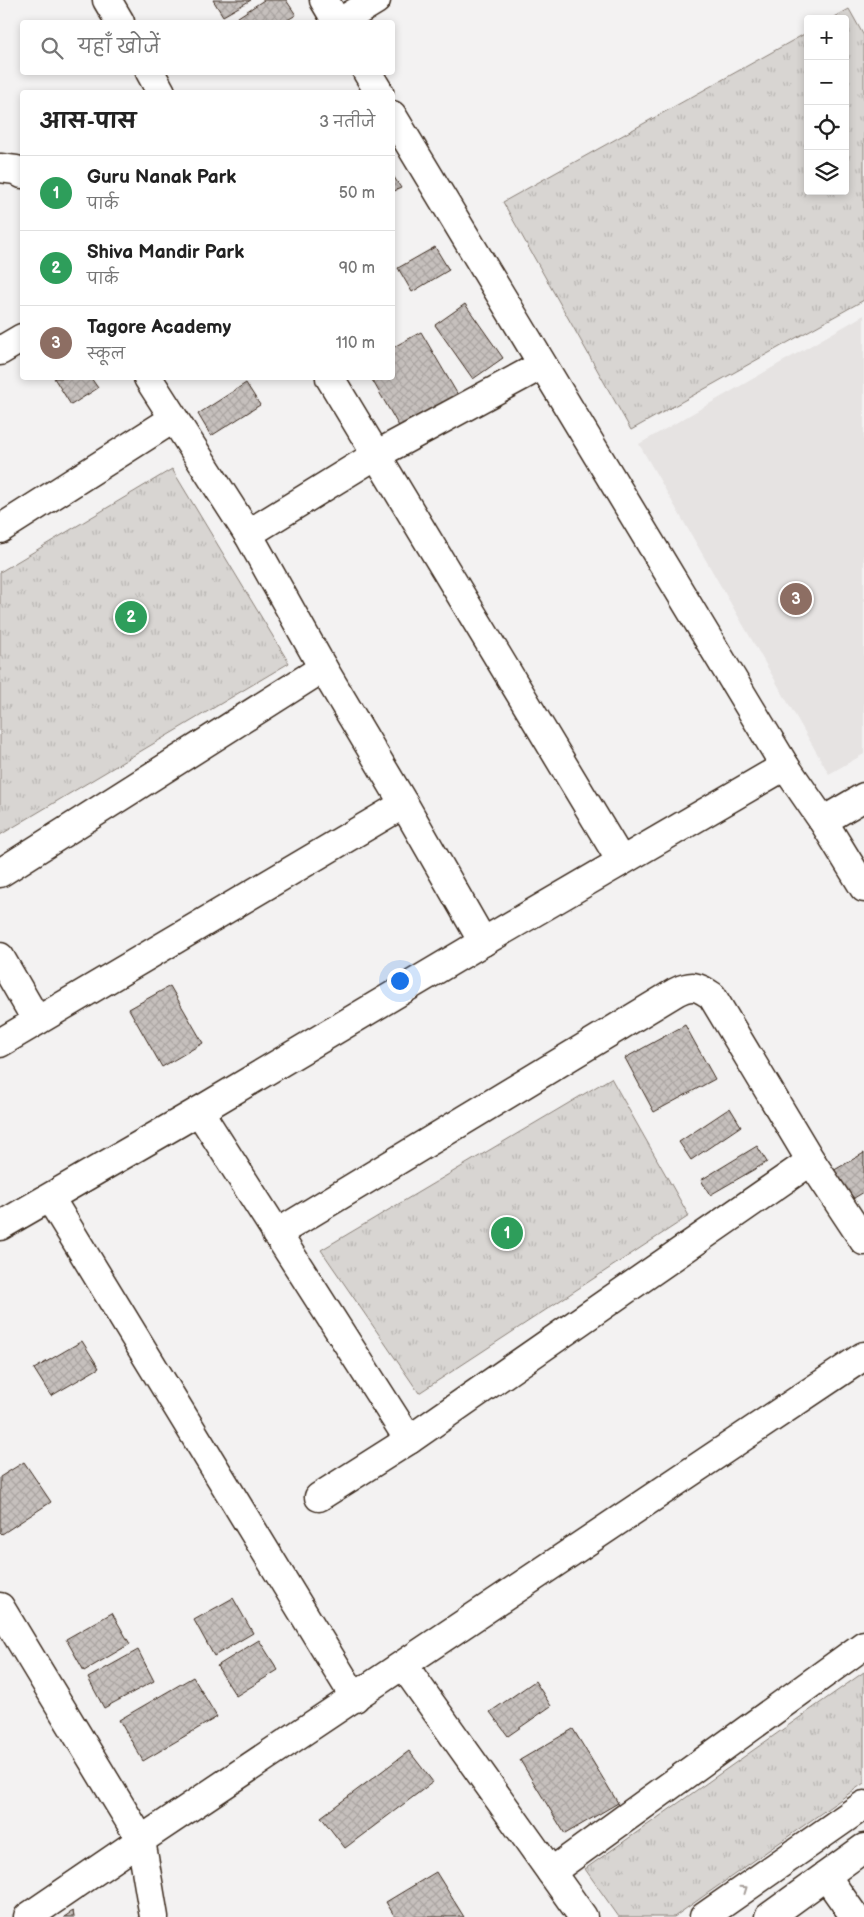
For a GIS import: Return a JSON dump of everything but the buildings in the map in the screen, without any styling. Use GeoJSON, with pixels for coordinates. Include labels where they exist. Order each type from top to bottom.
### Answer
{"type":"FeatureCollection","features":[{"type":"Feature","properties":{"kind":"street"},"geometry":{"type":"LineString","coordinates":[[107,0],[119,20]]}},
{"type":"Feature","properties":{"kind":"street"},"geometry":{"type":"LineString","coordinates":[[324,0],[338,20]]}},
{"type":"Feature","properties":{"kind":"street"},"geometry":{"type":"LineString","coordinates":[[342,20],[376,0]]}},
{"type":"Feature","properties":{"kind":"street"},"geometry":{"type":"LineString","coordinates":[[152,75],[161,90]]}},
{"type":"Feature","properties":{"kind":"street"},"geometry":{"type":"LineString","coordinates":[[369,75],[378,90]]}},
{"type":"Feature","properties":{"kind":"street"},"geometry":{"type":"LineString","coordinates":[[395,120],[786,766],[823,821],[864,888]]}},
{"type":"Feature","properties":{"kind":"street"},"geometry":{"type":"LineString","coordinates":[[0,168],[16,170],[20,173]]}},
{"type":"Feature","properties":{"kind":"street"},"geometry":{"type":"LineString","coordinates":[[0,352],[20,339]]}},
{"type":"Feature","properties":{"kind":"street"},"geometry":{"type":"LineString","coordinates":[[248,534],[376,455],[542,365]]}},
{"type":"Feature","properties":{"kind":"street"},"geometry":{"type":"LineString","coordinates":[[149,380],[248,534],[323,668],[404,804],[482,942]]}},
{"type":"Feature","properties":{"kind":"street"},"geometry":{"type":"LineString","coordinates":[[331,380],[621,861]]}},
{"type":"Feature","properties":{"kind":"street"},"geometry":{"type":"LineString","coordinates":[[0,529],[174,420]]}},
{"type":"Feature","properties":{"kind":"street"},"geometry":{"type":"LineString","coordinates":[[0,873],[323,668]]}},
{"type":"Feature","properties":{"kind":"street"},"geometry":{"type":"LineString","coordinates":[[0,1226],[199,1111],[482,942],[786,766]]}},
{"type":"Feature","properties":{"kind":"street"},"geometry":{"type":"LineString","coordinates":[[823,821],[864,796]]}},
{"type":"Feature","properties":{"kind":"street"},"geometry":{"type":"LineString","coordinates":[[0,1042],[404,804]]}},
{"type":"Feature","properties":{"kind":"street"},"geometry":{"type":"LineString","coordinates":[[0,957],[37,1021]]}},
{"type":"Feature","properties":{"kind":"street"},"geometry":{"type":"LineString","coordinates":[[276,1234],[685,988],[701,988],[712,996],[811,1161],[864,1241]]}},
{"type":"Feature","properties":{"kind":"street"},"geometry":{"type":"LineString","coordinates":[[199,1111],[409,1440]]}},
{"type":"Feature","properties":{"kind":"street"},"geometry":{"type":"LineString","coordinates":[[319,1497],[409,1440],[811,1161]]}},
{"type":"Feature","properties":{"kind":"street"},"geometry":{"type":"LineString","coordinates":[[50,1198],[355,1698]]}},
{"type":"Feature","properties":{"kind":"street"},"geometry":{"type":"LineString","coordinates":[[28,1917],[864,1356]]}},
{"type":"Feature","properties":{"kind":"street"},"geometry":{"type":"LineString","coordinates":[[0,1607],[141,1840],[154,1917]]}},
{"type":"Feature","properties":{"kind":"street"},"geometry":{"type":"LineString","coordinates":[[551,1872],[864,1644]]}},
{"type":"Feature","properties":{"kind":"street"},"geometry":{"type":"LineString","coordinates":[[404,1666],[583,1917]]}},
{"type":"Feature","properties":{"kind":"street"},"geometry":{"type":"LineString","coordinates":[[704,1917],[864,1805]]}},
{"type":"Feature","properties":{"kind":"street"},"geometry":{"type":"LineString","coordinates":[[769,1917],[864,1848]]}},
{"type":"Feature","properties":{"kind":"street"},"geometry":{"type":"LineString","coordinates":[[826,1876],[855,1917]]}},
{"type":"Feature","properties":{"kind":"shaded area"},"geometry":{"type":"Polygon","coordinates":[[[864,315],[864,754],[829,774],[639,444],[864,315]]]}},
{"type":"Feature","properties":{"kind":"green space"},"geometry":{"type":"Polygon","coordinates":[[[849,9],[864,36],[864,300],[631,430],[503,202],[804,34],[804,195],[849,195],[849,15],[838,15],[849,9]]]}},
{"type":"Feature","properties":{"kind":"green space"},"geometry":{"type":"Polygon","coordinates":[[[172,469],[289,663],[0,835],[0,572],[172,469]]]}},
{"type":"Feature","properties":{"kind":"green space"},"geometry":{"type":"Polygon","coordinates":[[[611,1078],[689,1216],[419,1393],[321,1250],[611,1078]]]}},
{"type":"Feature","properties":{"kind":"green space"},"geometry":{"type":"Polygon","coordinates":[[[864,1672],[864,1783],[674,1917],[619,1917],[585,1869],[864,1672]]]}},
{"type":"Feature","properties":{"kind":"place","name":"Tagore Academy"},"geometry":{"type":"Point","coordinates":[796,599]}},
{"type":"Feature","properties":{"kind":"place","name":"Shiva Mandir Park"},"geometry":{"type":"Point","coordinates":[131,617]}},
{"type":"Feature","properties":{"kind":"place","name":"Guru Nanak Park"},"geometry":{"type":"Point","coordinates":[507,1233]}}]}
